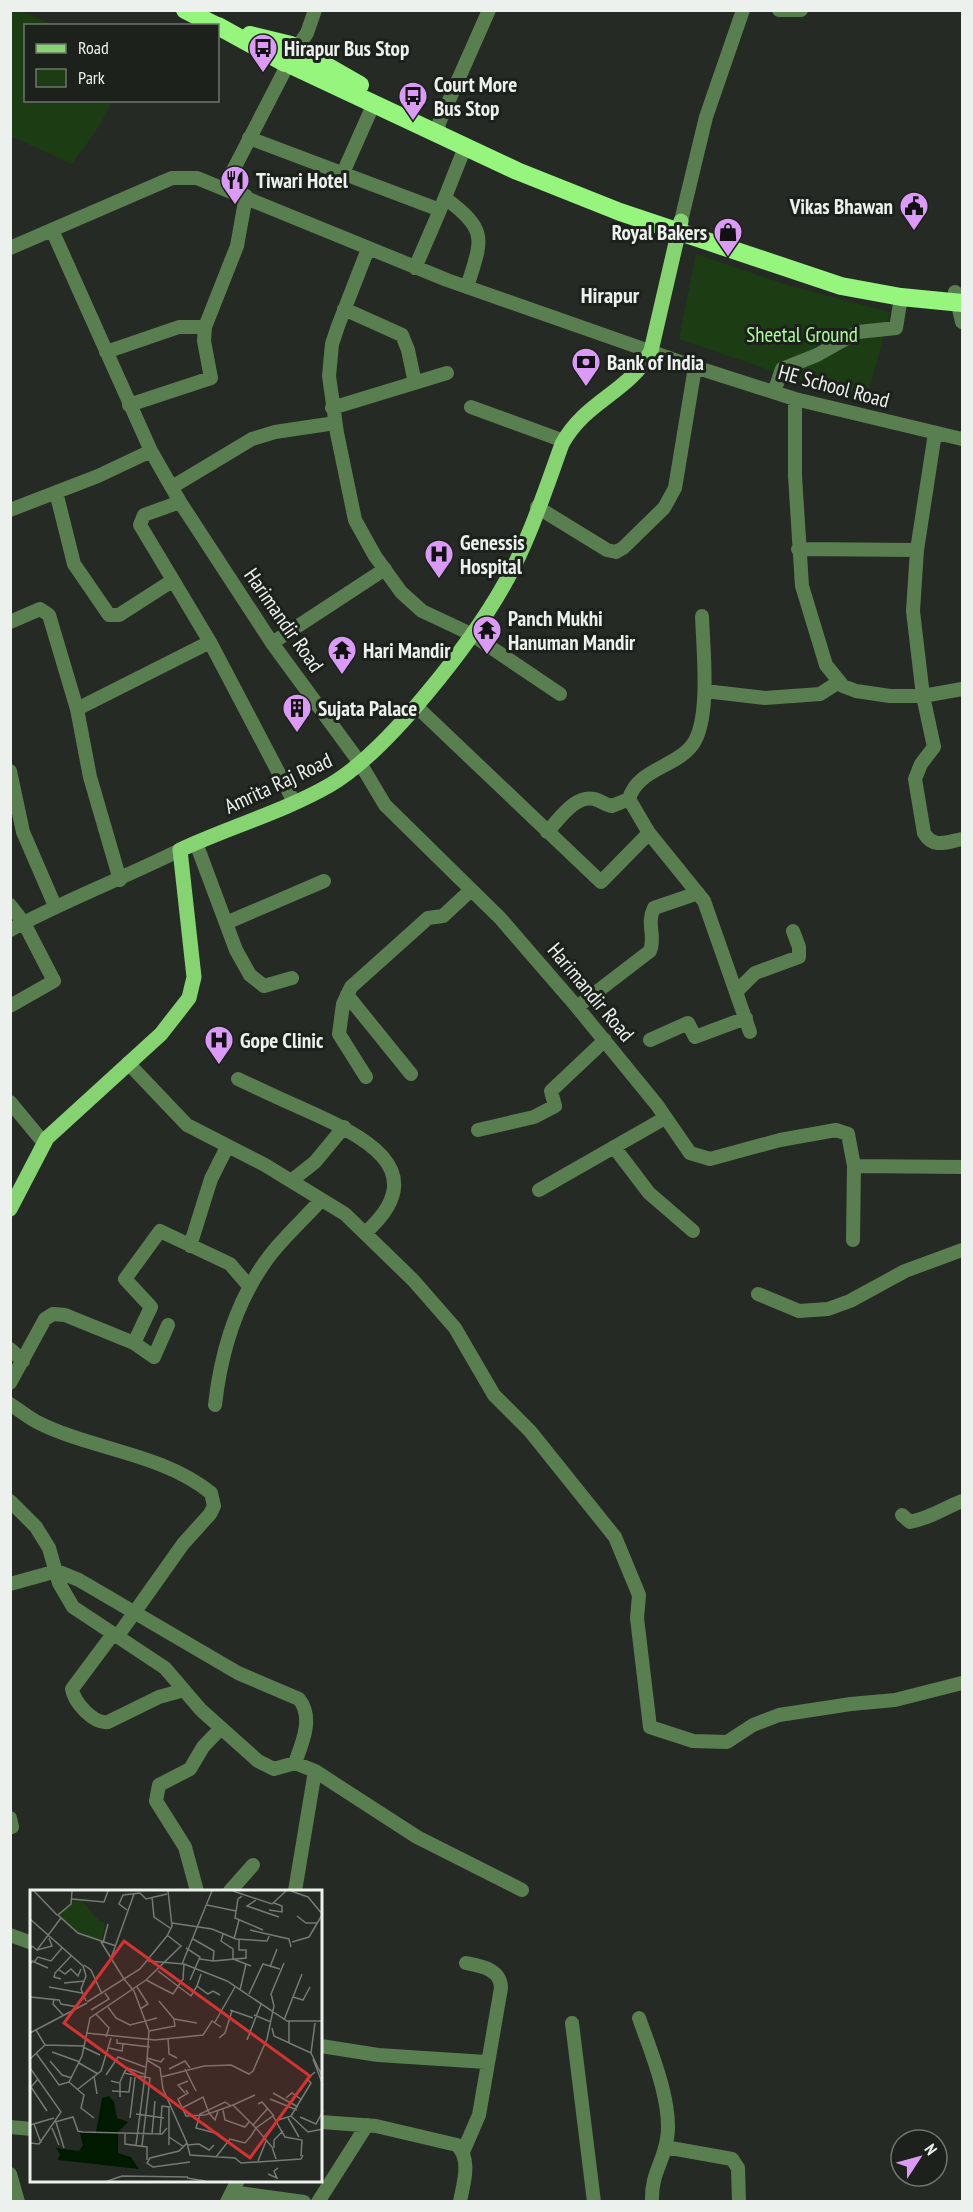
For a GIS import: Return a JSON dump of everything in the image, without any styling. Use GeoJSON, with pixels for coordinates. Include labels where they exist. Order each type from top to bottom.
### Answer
{"type":"FeatureCollection","features":[{"type":"Feature","properties":{"kind":"highway"},"geometry":{"type":"LineString","coordinates":[[185,10],[357,84],[438,129],[465,147],[582,198],[830,272],[959,298]]}},
{"type":"Feature","properties":{"kind":"highway"},"geometry":{"type":"LineString","coordinates":[[292,56],[374,104],[815,278],[901,297],[959,298]]}},
{"type":"Feature","properties":{"kind":"main road","name":"Amrita Raj Road"},"geometry":{"type":"LineString","coordinates":[[180,850],[330,785],[360,763],[416,706],[471,634],[505,583],[572,426],[588,410],[639,371],[651,351],[680,226]]}},
{"type":"Feature","properties":{"kind":"main road"},"geometry":{"type":"LineString","coordinates":[[10,1209],[44,1143],[56,1129],[169,1025],[193,991],[195,977],[180,850]]}},
{"type":"Feature","properties":{"kind":"street"},"geometry":{"type":"LineString","coordinates":[[224,188],[292,56],[307,33],[315,10]]}},
{"type":"Feature","properties":{"kind":"street"},"geometry":{"type":"LineString","coordinates":[[438,129],[489,10]]}},
{"type":"Feature","properties":{"kind":"street"},"geometry":{"type":"LineString","coordinates":[[680,226],[706,117],[743,10]]}},
{"type":"Feature","properties":{"kind":"street"},"geometry":{"type":"LineString","coordinates":[[778,10],[801,10]]}},
{"type":"Feature","properties":{"kind":"street"},"geometry":{"type":"LineString","coordinates":[[343,173],[374,104]]}},
{"type":"Feature","properties":{"kind":"street"},"geometry":{"type":"LineString","coordinates":[[249,138],[343,173],[462,210],[478,232],[480,244],[467,287]]}},
{"type":"Feature","properties":{"kind":"street"},"geometry":{"type":"LineString","coordinates":[[415,268],[465,147]]}},
{"type":"Feature","properties":{"kind":"street","name":"HE School Road"},"geometry":{"type":"LineString","coordinates":[[10,248],[172,178],[197,178],[246,196],[415,268],[695,367],[795,399],[963,439]]}},
{"type":"Feature","properties":{"kind":"street"},"geometry":{"type":"LineString","coordinates":[[129,405],[211,378],[204,341],[205,327],[237,246],[246,196]]}},
{"type":"Feature","properties":{"kind":"street","name":"Harimandir Road"},"geometry":{"type":"LineString","coordinates":[[52,230],[129,405],[151,451],[180,502],[272,643],[360,763],[386,805],[471,890],[577,1007],[605,1040],[690,1153],[710,1159],[780,1140],[836,1130],[844,1131],[851,1138],[854,1166]]}},
{"type":"Feature","properties":{"kind":"street"},"geometry":{"type":"LineString","coordinates":[[369,249],[344,309],[331,352],[329,376],[332,408],[355,520],[401,592],[422,611],[471,634],[560,694]]}},
{"type":"Feature","properties":{"kind":"street"},"geometry":{"type":"LineString","coordinates":[[774,392],[782,369],[817,355],[858,332],[896,328],[901,297]]}},
{"type":"Feature","properties":{"kind":"street"},"geometry":{"type":"LineString","coordinates":[[959,298],[963,322]]}},
{"type":"Feature","properties":{"kind":"street"},"geometry":{"type":"LineString","coordinates":[[344,309],[402,335],[408,350],[415,383]]}},
{"type":"Feature","properties":{"kind":"street"},"geometry":{"type":"LineString","coordinates":[[106,352],[178,327],[205,327]]}},
{"type":"Feature","properties":{"kind":"street"},"geometry":{"type":"LineString","coordinates":[[537,507],[607,550],[616,552],[623,548],[664,508],[675,488],[695,367]]}},
{"type":"Feature","properties":{"kind":"street"},"geometry":{"type":"LineString","coordinates":[[332,408],[447,373]]}},
{"type":"Feature","properties":{"kind":"street"},"geometry":{"type":"LineString","coordinates":[[795,399],[798,549],[804,597],[826,665],[839,682],[856,691],[890,696],[923,696],[963,689]]}},
{"type":"Feature","properties":{"kind":"street"},"geometry":{"type":"LineString","coordinates":[[471,407],[564,441]]}},
{"type":"Feature","properties":{"kind":"street"},"geometry":{"type":"LineString","coordinates":[[172,487],[252,439],[275,432],[335,423]]}},
{"type":"Feature","properties":{"kind":"street"},"geometry":{"type":"LineString","coordinates":[[935,433],[917,550],[913,611],[923,696],[934,739],[931,754],[921,764],[915,779],[924,833],[928,841],[935,844],[963,838]]}},
{"type":"Feature","properties":{"kind":"street"},"geometry":{"type":"LineString","coordinates":[[10,510],[151,451]]}},
{"type":"Feature","properties":{"kind":"street"},"geometry":{"type":"LineString","coordinates":[[57,492],[74,564],[109,615],[119,615],[172,581]]}},
{"type":"Feature","properties":{"kind":"street"},"geometry":{"type":"LineString","coordinates":[[180,502],[151,511],[141,519],[140,525],[210,642],[294,802]]}},
{"type":"Feature","properties":{"kind":"street"},"geometry":{"type":"LineString","coordinates":[[798,549],[917,550]]}},
{"type":"Feature","properties":{"kind":"street"},"geometry":{"type":"LineString","coordinates":[[272,643],[385,569]]}},
{"type":"Feature","properties":{"kind":"street"},"geometry":{"type":"LineString","coordinates":[[10,622],[40,609],[48,615],[77,709],[90,777],[120,879]]}},
{"type":"Feature","properties":{"kind":"street"},"geometry":{"type":"LineString","coordinates":[[546,832],[575,803],[585,798],[597,799],[612,806],[629,799],[634,786],[688,750],[694,742],[705,691],[702,616]]}},
{"type":"Feature","properties":{"kind":"street"},"geometry":{"type":"LineString","coordinates":[[77,709],[210,642]]}},
{"type":"Feature","properties":{"kind":"street"},"geometry":{"type":"LineString","coordinates":[[705,691],[765,698],[820,694],[839,682]]}},
{"type":"Feature","properties":{"kind":"street"},"geometry":{"type":"LineString","coordinates":[[416,706],[601,882],[649,833]]}},
{"type":"Feature","properties":{"kind":"street"},"geometry":{"type":"LineString","coordinates":[[10,771],[23,832],[55,906]]}},
{"type":"Feature","properties":{"kind":"street"},"geometry":{"type":"LineString","coordinates":[[629,799],[649,833],[704,900],[748,1025],[695,1037],[688,1023],[650,1040]]}},
{"type":"Feature","properties":{"kind":"street"},"geometry":{"type":"LineString","coordinates":[[196,843],[236,950],[250,975],[264,986],[291,978]]}},
{"type":"Feature","properties":{"kind":"street"},"geometry":{"type":"LineString","coordinates":[[10,930],[55,906],[120,879],[180,850]]}},
{"type":"Feature","properties":{"kind":"street"},"geometry":{"type":"LineString","coordinates":[[226,923],[324,881]]}},
{"type":"Feature","properties":{"kind":"street"},"geometry":{"type":"LineString","coordinates":[[366,1077],[339,1034],[343,1004],[351,987],[428,918],[443,916],[471,890]]}},
{"type":"Feature","properties":{"kind":"street"},"geometry":{"type":"LineString","coordinates":[[577,1007],[650,951],[654,942],[650,917],[654,909],[698,893]]}},
{"type":"Feature","properties":{"kind":"street"},"geometry":{"type":"LineString","coordinates":[[10,905],[24,923],[54,981],[10,1006]]}},
{"type":"Feature","properties":{"kind":"street"},"geometry":{"type":"LineString","coordinates":[[737,991],[755,974],[799,957],[799,947],[794,931]]}},
{"type":"Feature","properties":{"kind":"street"},"geometry":{"type":"LineString","coordinates":[[347,996],[411,1074]]}},
{"type":"Feature","properties":{"kind":"street"},"geometry":{"type":"LineString","coordinates":[[478,1130],[534,1117],[555,1106],[551,1091],[605,1040]]}},
{"type":"Feature","properties":{"kind":"street"},"geometry":{"type":"LineString","coordinates":[[128,1063],[187,1125],[291,1181],[345,1214],[413,1280],[455,1328],[494,1395],[530,1431],[615,1537],[639,1595],[637,1618],[650,1727],[693,1741],[727,1742],[753,1725],[779,1715],[895,1700],[963,1683]]}},
{"type":"Feature","properties":{"kind":"street"},"geometry":{"type":"LineString","coordinates":[[238,1079],[344,1127],[367,1141],[386,1160],[392,1176],[394,1195],[389,1208],[365,1233]]}},
{"type":"Feature","properties":{"kind":"street"},"geometry":{"type":"LineString","coordinates":[[10,1102],[44,1143]]}},
{"type":"Feature","properties":{"kind":"street"},"geometry":{"type":"LineString","coordinates":[[539,1190],[665,1118]]}},
{"type":"Feature","properties":{"kind":"street"},"geometry":{"type":"LineString","coordinates":[[291,1181],[321,1155],[344,1127]]}},
{"type":"Feature","properties":{"kind":"street"},"geometry":{"type":"LineString","coordinates":[[190,1246],[211,1179],[227,1147]]}},
{"type":"Feature","properties":{"kind":"street"},"geometry":{"type":"LineString","coordinates":[[614,1147],[649,1193],[693,1231]]}},
{"type":"Feature","properties":{"kind":"street"},"geometry":{"type":"LineString","coordinates":[[853,1240],[854,1166],[963,1167]]}},
{"type":"Feature","properties":{"kind":"street"},"geometry":{"type":"LineString","coordinates":[[215,1405],[228,1345],[240,1304],[249,1286],[271,1254],[321,1200]]}},
{"type":"Feature","properties":{"kind":"street"},"geometry":{"type":"LineString","coordinates":[[134,1343],[151,1308],[125,1279],[160,1231],[230,1264],[249,1286]]}},
{"type":"Feature","properties":{"kind":"street"},"geometry":{"type":"LineString","coordinates":[[758,1294],[799,1311],[828,1309],[850,1301],[905,1271],[963,1250]]}},
{"type":"Feature","properties":{"kind":"street"},"geometry":{"type":"LineString","coordinates":[[10,1383],[45,1319],[53,1314],[65,1315],[134,1343],[154,1357],[168,1325]]}},
{"type":"Feature","properties":{"kind":"street"},"geometry":{"type":"LineString","coordinates":[[10,1350],[23,1360]]}},
{"type":"Feature","properties":{"kind":"street"},"geometry":{"type":"LineString","coordinates":[[10,1404],[36,1422],[146,1460],[177,1473],[211,1492],[214,1506],[210,1514],[183,1544],[136,1612],[72,1689],[76,1701],[102,1723],[159,1697],[184,1690]]}},
{"type":"Feature","properties":{"kind":"street"},"geometry":{"type":"LineString","coordinates":[[10,1501],[36,1527],[49,1548],[64,1595],[73,1607],[165,1668],[221,1728],[258,1761],[271,1768],[295,1763],[315,1772],[417,1837],[522,1890]]}},
{"type":"Feature","properties":{"kind":"street"},"geometry":{"type":"LineString","coordinates":[[902,1515],[910,1522],[933,1518],[948,1506],[963,1501]]}},
{"type":"Feature","properties":{"kind":"street"},"geometry":{"type":"LineString","coordinates":[[10,1584],[57,1572],[95,1587],[238,1673],[298,1699],[304,1708],[307,1725],[295,1763]]}},
{"type":"Feature","properties":{"kind":"street"},"geometry":{"type":"LineString","coordinates":[[197,1890],[189,1856],[156,1801],[155,1793],[159,1785],[190,1770],[203,1747],[221,1728]]}},
{"type":"Feature","properties":{"kind":"street"},"geometry":{"type":"LineString","coordinates":[[295,1890],[315,1772]]}},
{"type":"Feature","properties":{"kind":"street"},"geometry":{"type":"LineString","coordinates":[[231,1890],[253,1865]]}},
{"type":"Feature","properties":{"kind":"street"},"geometry":{"type":"LineString","coordinates":[[10,1935],[30,1942]]}},
{"type":"Feature","properties":{"kind":"street"},"geometry":{"type":"LineString","coordinates":[[460,2202],[466,2173],[463,2152],[479,2115],[486,2062],[501,1983],[487,1968],[466,1963]]}},
{"type":"Feature","properties":{"kind":"street"},"geometry":{"type":"LineString","coordinates":[[639,2018],[666,2107],[668,2125],[665,2147],[654,2172],[652,2202]]}},
{"type":"Feature","properties":{"kind":"street"},"geometry":{"type":"LineString","coordinates":[[572,2023],[594,2202]]}},
{"type":"Feature","properties":{"kind":"street"},"geometry":{"type":"LineString","coordinates":[[322,2046],[378,2055],[486,2062]]}},
{"type":"Feature","properties":{"kind":"street"},"geometry":{"type":"LineString","coordinates":[[322,2122],[367,2125],[447,2141],[457,2145],[463,2152]]}},
{"type":"Feature","properties":{"kind":"street"},"geometry":{"type":"LineString","coordinates":[[318,2202],[367,2125]]}},
{"type":"Feature","properties":{"kind":"street"},"geometry":{"type":"LineString","coordinates":[[10,2127],[30,2128]]}},
{"type":"Feature","properties":{"kind":"street"},"geometry":{"type":"LineString","coordinates":[[665,2147],[732,2159],[738,2168],[739,2202]]}},
{"type":"Feature","properties":{"kind":"street"},"geometry":{"type":"LineString","coordinates":[[10,2174],[18,2202]]}},
{"type":"Feature","properties":{"kind":"street"},"geometry":{"type":"LineString","coordinates":[[232,2191],[304,2202]]}},
{"type":"Feature","properties":{"kind":"green space"},"geometry":{"type":"Polygon","coordinates":[[[11,10],[21,11],[51,24],[24,24],[24,102],[112,102],[100,125],[72,164],[11,136],[11,10]]]}},
{"type":"Feature","properties":{"kind":"green space","name":"Sheetal Ground"},"geometry":{"type":"Polygon","coordinates":[[[696,254],[790,286],[890,312],[868,394],[787,376],[679,339],[696,254]]]}},
{"type":"Feature","properties":{"kind":"place","name":"Hirapur Bus Stop"},"geometry":{"type":"Point","coordinates":[263,74]}},
{"type":"Feature","properties":{"kind":"place","name":"Court More Bus Stop"},"geometry":{"type":"Point","coordinates":[413,122]}},
{"type":"Feature","properties":{"kind":"place","name":"Tiwari Hotel"},"geometry":{"type":"Point","coordinates":[235,206]}},
{"type":"Feature","properties":{"kind":"place","name":"Vikas Bhawan"},"geometry":{"type":"Point","coordinates":[914,232]}},
{"type":"Feature","properties":{"kind":"place","name":"Royal Bakers"},"geometry":{"type":"Point","coordinates":[728,258]}},
{"type":"Feature","properties":{"kind":"place","name":"Bank of India"},"geometry":{"type":"Point","coordinates":[586,388]}},
{"type":"Feature","properties":{"kind":"place","name":"Genessis Hospital"},"geometry":{"type":"Point","coordinates":[439,580]}},
{"type":"Feature","properties":{"kind":"place","name":"Panch Mukhi Hanuman Mandir"},"geometry":{"type":"Point","coordinates":[487,656]}},
{"type":"Feature","properties":{"kind":"place","name":"Hari Mandir"},"geometry":{"type":"Point","coordinates":[342,676]}},
{"type":"Feature","properties":{"kind":"place","name":"Sujata Palace"},"geometry":{"type":"Point","coordinates":[297,734]}},
{"type":"Feature","properties":{"kind":"place","name":"Gope Clinic"},"geometry":{"type":"Point","coordinates":[219,1066]}},
{"type":"Feature","properties":{"kind":"district","name":"Hirapur"},"geometry":{"type":"Point","coordinates":[610,295]}}]}
